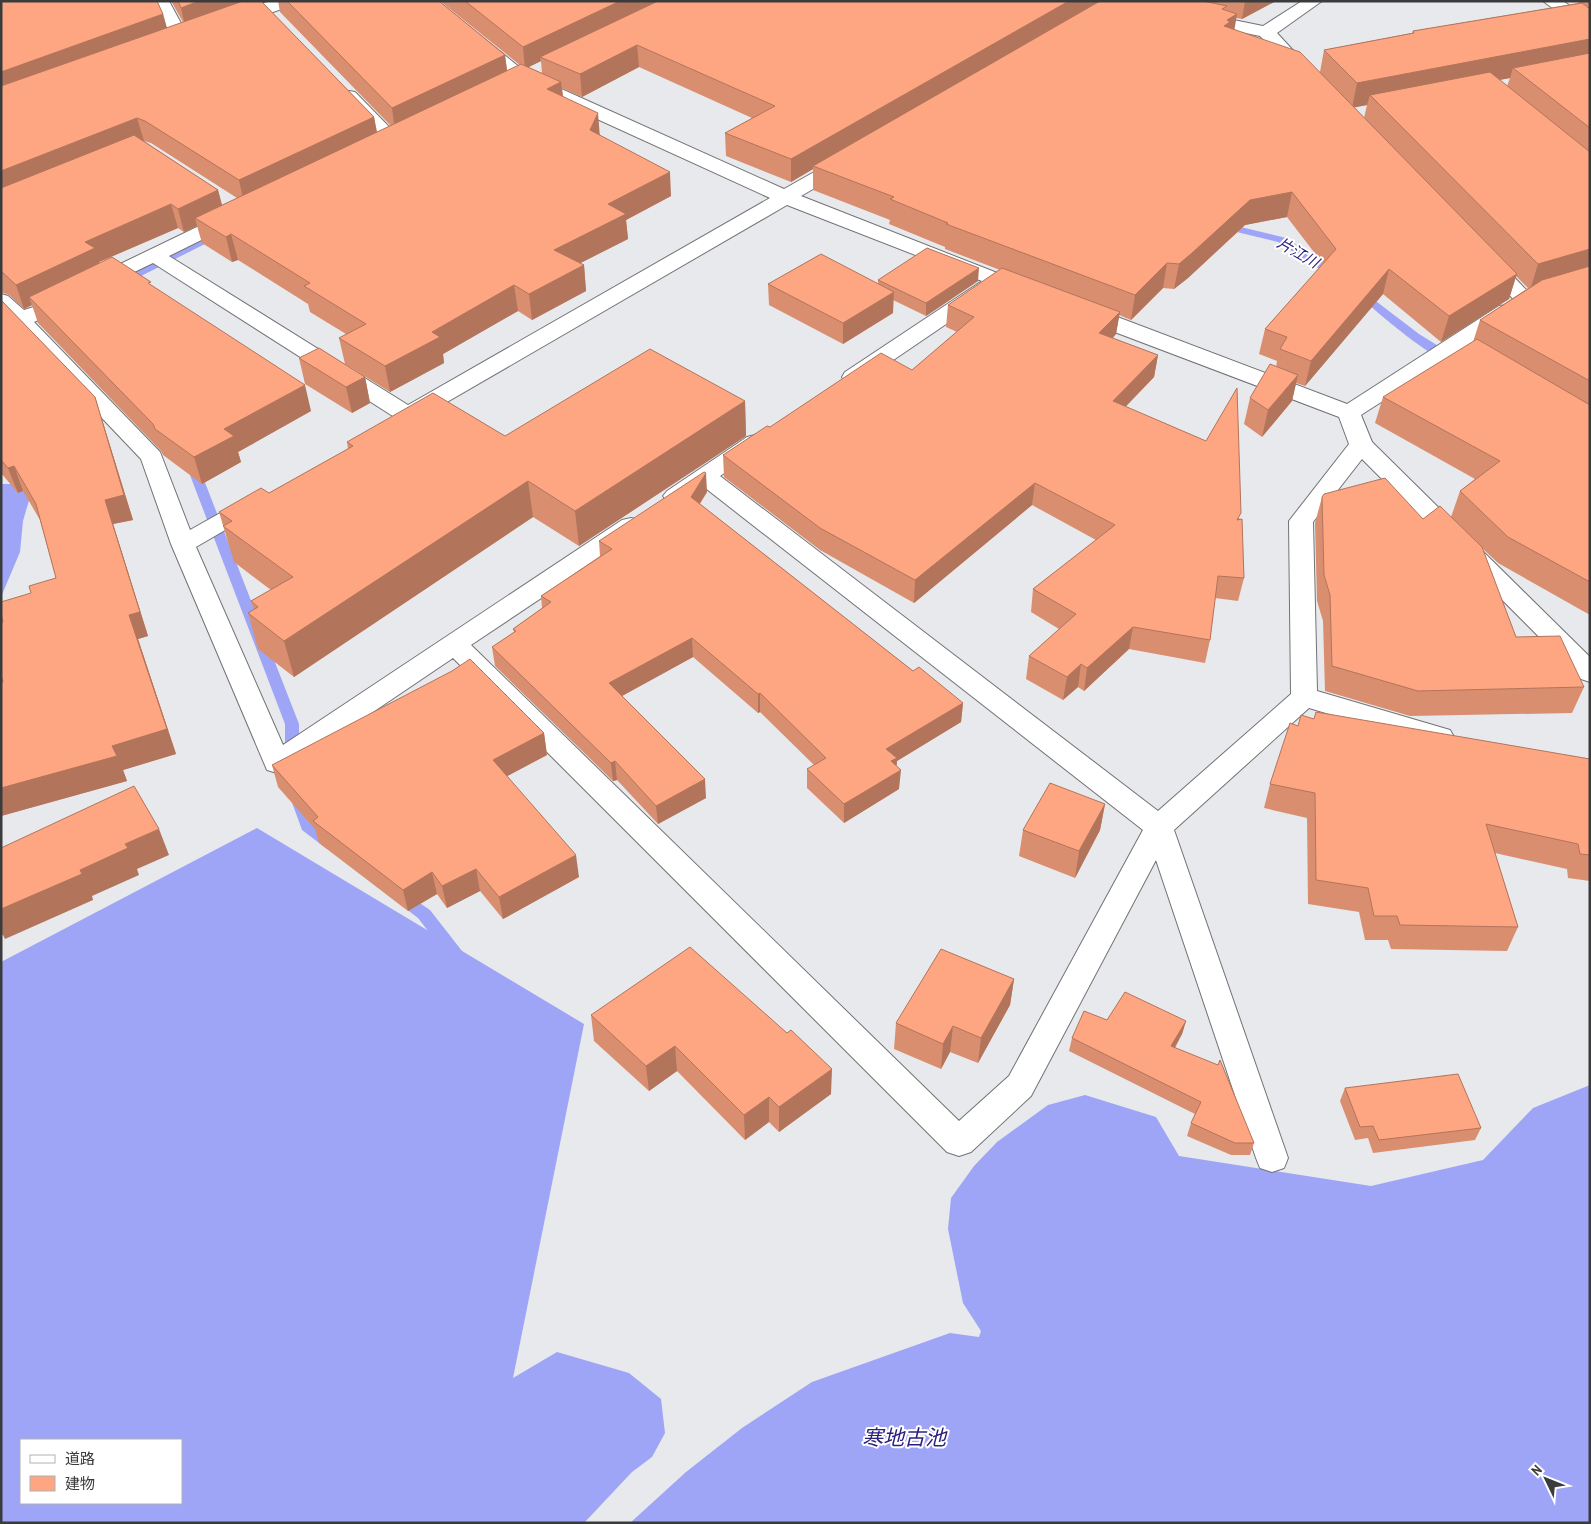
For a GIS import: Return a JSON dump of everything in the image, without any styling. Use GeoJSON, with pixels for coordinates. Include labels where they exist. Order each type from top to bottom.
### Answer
{"type":"FeatureCollection","features":[{"type":"Feature","properties":{"kind":"street"},"geometry":{"type":"LineString","coordinates":[[160,1],[188,35],[162,45]]}},
{"type":"Feature","properties":{"kind":"street"},"geometry":{"type":"LineString","coordinates":[[218,25],[287,1]]}},
{"type":"Feature","properties":{"kind":"street"},"geometry":{"type":"LineString","coordinates":[[426,1],[522,78],[785,197],[1007,283],[835,389]]}},
{"type":"Feature","properties":{"kind":"street"},"geometry":{"type":"LineString","coordinates":[[1266,32],[1314,1]]}},
{"type":"Feature","properties":{"kind":"street"},"geometry":{"type":"LineString","coordinates":[[1551,1],[1590,28]]}},
{"type":"Feature","properties":{"kind":"street"},"geometry":{"type":"LineString","coordinates":[[265,9],[278,23]]}},
{"type":"Feature","properties":{"kind":"street"},"geometry":{"type":"LineString","coordinates":[[1180,14],[1266,32],[1314,81]]}},
{"type":"Feature","properties":{"kind":"street"},"geometry":{"type":"LineString","coordinates":[[338,85],[392,141]]}},
{"type":"Feature","properties":{"kind":"street"},"geometry":{"type":"LineString","coordinates":[[374,150],[409,132]]}},
{"type":"Feature","properties":{"kind":"street"},"geometry":{"type":"LineString","coordinates":[[163,261],[400,420],[862,152]]}},
{"type":"Feature","properties":{"kind":"street"},"geometry":{"type":"LineString","coordinates":[[21,320],[65,298],[163,261],[239,208]]}},
{"type":"Feature","properties":{"kind":"street"},"geometry":{"type":"LineString","coordinates":[[1349,413],[1421,367],[1462,351],[1535,297],[1471,243]]}},
{"type":"Feature","properties":{"kind":"street"},"geometry":{"type":"LineString","coordinates":[[1,300],[152,457],[183,544],[277,763],[770,432]]}},
{"type":"Feature","properties":{"kind":"street"},"geometry":{"type":"LineString","coordinates":[[1062,304],[1349,413],[1361,445],[1590,673]]}},
{"type":"Feature","properties":{"kind":"street"},"geometry":{"type":"LineString","coordinates":[[454,644],[959,1142],[1020,1086],[1159,827],[1304,697],[1302,521],[1361,445]]}},
{"type":"Feature","properties":{"kind":"street"},"geometry":{"type":"LineString","coordinates":[[705,476],[1159,827],[1272,1158]]}},
{"type":"Feature","properties":{"kind":"street"},"geometry":{"type":"LineString","coordinates":[[183,544],[274,492]]}},
{"type":"Feature","properties":{"kind":"street"},"geometry":{"type":"LineString","coordinates":[[1304,697],[1470,746]]}},
{"type":"Feature","properties":{"kind":"shaded area"},"geometry":{"type":"Polygon","coordinates":[[[1,484],[18,484],[30,497],[23,521],[20,552],[1,597],[1,484]]]}},
{"type":"Feature","properties":{"kind":"shaded area"},"geometry":{"type":"Polygon","coordinates":[[[257,828],[584,1024],[513,1378],[557,1352],[629,1373],[661,1399],[665,1433],[652,1457],[632,1472],[584,1523],[1,1523],[1,962],[257,828]]]}},
{"type":"Feature","properties":{"kind":"shaded area"},"geometry":{"type":"Polygon","coordinates":[[[1590,1085],[1590,1523],[630,1523],[686,1472],[742,1428],[812,1382],[950,1333],[979,1337],[981,1331],[963,1303],[948,1229],[951,1198],[974,1166],[997,1142],[1048,1105],[1085,1095],[1156,1117],[1179,1156],[1371,1186],[1483,1160],[1533,1108],[1590,1085]]]}},
{"type":"Feature","properties":{"kind":"building"},"geometry":{"type":"Polygon","coordinates":[[[1,1],[157,1],[163,14],[1,72],[1,1]]]}},
{"type":"Feature","properties":{"kind":"building"},"geometry":{"type":"Polygon","coordinates":[[[178,1],[199,1],[181,8],[178,1]]]}},
{"type":"Feature","properties":{"kind":"building"},"geometry":{"type":"Polygon","coordinates":[[[243,1],[261,1],[374,117],[239,180],[145,121],[137,118],[1,171],[1,86],[243,1]]]}},
{"type":"Feature","properties":{"kind":"building"},"geometry":{"type":"Polygon","coordinates":[[[287,1],[439,1],[505,55],[392,108],[287,1]]]}},
{"type":"Feature","properties":{"kind":"building"},"geometry":{"type":"Polygon","coordinates":[[[465,1],[620,1],[523,47],[465,1]]]}},
{"type":"Feature","properties":{"kind":"building"},"geometry":{"type":"Polygon","coordinates":[[[658,1],[1069,1],[791,159],[725,133],[775,106],[637,45],[580,74],[540,57],[658,1]]]}},
{"type":"Feature","properties":{"kind":"building"},"geometry":{"type":"Polygon","coordinates":[[[1100,1],[1203,1],[1227,6],[1222,9],[1237,14],[1227,20],[1230,22],[1224,26],[1300,52],[1517,274],[1449,316],[1389,269],[1311,361],[1280,349],[1287,337],[1265,329],[1336,249],[1292,192],[1250,200],[1179,264],[1167,263],[1135,295],[946,224],[948,223],[890,199],[894,197],[813,166],[1100,1]]]}},
{"type":"Feature","properties":{"kind":"building"},"geometry":{"type":"Polygon","coordinates":[[[1582,3],[1590,9],[1590,39],[1357,83],[1324,50],[1414,33],[1413,31],[1582,3]]]}},
{"type":"Feature","properties":{"kind":"building"},"geometry":{"type":"Polygon","coordinates":[[[1590,53],[1590,128],[1513,68],[1590,53]]]}},
{"type":"Feature","properties":{"kind":"building"},"geometry":{"type":"Polygon","coordinates":[[[521,64],[561,82],[547,89],[598,113],[590,130],[670,172],[608,204],[626,214],[554,250],[584,265],[529,294],[514,285],[432,332],[440,337],[385,366],[339,338],[366,324],[304,286],[310,283],[231,234],[226,237],[195,218],[521,64]]]}},
{"type":"Feature","properties":{"kind":"building"},"geometry":{"type":"Polygon","coordinates":[[[1490,72],[1590,152],[1590,249],[1538,264],[1370,95],[1490,72]]]}},
{"type":"Feature","properties":{"kind":"building"},"geometry":{"type":"Polygon","coordinates":[[[134,135],[218,190],[178,209],[171,204],[85,242],[95,248],[16,285],[1,271],[1,188],[134,135]]]}},
{"type":"Feature","properties":{"kind":"building"},"geometry":{"type":"Polygon","coordinates":[[[927,248],[979,268],[926,303],[878,280],[927,248]]]}},
{"type":"Feature","properties":{"kind":"building"},"geometry":{"type":"Polygon","coordinates":[[[821,254],[894,292],[843,323],[768,284],[821,254]]]}},
{"type":"Feature","properties":{"kind":"building"},"geometry":{"type":"Polygon","coordinates":[[[112,257],[151,282],[148,283],[305,385],[224,429],[234,436],[194,457],[155,429],[153,424],[29,297],[112,257]]]}},
{"type":"Feature","properties":{"kind":"building"},"geometry":{"type":"Polygon","coordinates":[[[1590,266],[1590,381],[1480,320],[1542,280],[1590,266]]]}},
{"type":"Feature","properties":{"kind":"building"},"geometry":{"type":"Polygon","coordinates":[[[1002,268],[1120,312],[1099,333],[1158,355],[1113,401],[1206,441],[1237,388],[1241,513],[1237,520],[1242,519],[1244,578],[1218,576],[1210,640],[1133,627],[1087,668],[1081,664],[1067,677],[1029,656],[1076,614],[1033,589],[1115,525],[1035,483],[915,580],[820,528],[723,455],[767,426],[770,427],[881,353],[912,370],[974,317],[948,305],[1002,268]]]}},
{"type":"Feature","properties":{"kind":"building"},"geometry":{"type":"Polygon","coordinates":[[[1,300],[95,397],[124,495],[105,500],[140,612],[129,615],[167,729],[112,746],[117,756],[1,788],[1,682],[3,682],[1,675],[1,623],[3,622],[1,602],[31,593],[29,586],[56,578],[36,504],[14,466],[8,468],[1,460],[1,300]]]}},
{"type":"Feature","properties":{"kind":"building"},"geometry":{"type":"Polygon","coordinates":[[[1477,339],[1590,405],[1590,582],[1508,537],[1460,491],[1500,461],[1383,397],[1477,339]]]}},
{"type":"Feature","properties":{"kind":"building"},"geometry":{"type":"Polygon","coordinates":[[[319,348],[365,377],[346,387],[299,358],[319,348]]]}},
{"type":"Feature","properties":{"kind":"building"},"geometry":{"type":"Polygon","coordinates":[[[650,349],[745,401],[575,511],[528,481],[284,641],[248,613],[258,607],[251,601],[293,577],[223,526],[232,521],[219,512],[261,488],[269,493],[353,446],[347,442],[433,393],[505,436],[650,349]]]}},
{"type":"Feature","properties":{"kind":"building"},"geometry":{"type":"Polygon","coordinates":[[[1270,364],[1298,375],[1268,410],[1250,398],[1270,364]]]}},
{"type":"Feature","properties":{"kind":"building"},"geometry":{"type":"Polygon","coordinates":[[[704,472],[706,473],[691,497],[913,671],[919,667],[963,703],[886,749],[897,758],[891,761],[901,770],[844,804],[807,769],[826,758],[760,693],[758,694],[692,638],[609,683],[705,779],[656,806],[615,761],[611,763],[492,647],[516,631],[513,629],[551,602],[541,596],[612,549],[599,541],[704,472]]]}},
{"type":"Feature","properties":{"kind":"building"},"geometry":{"type":"Polygon","coordinates":[[[1385,478],[1423,519],[1440,506],[1482,547],[1516,637],[1560,636],[1584,687],[1418,691],[1332,666],[1330,595],[1324,575],[1322,497],[1324,494],[1385,478]]]}},
{"type":"Feature","properties":{"kind":"building"},"geometry":{"type":"Polygon","coordinates":[[[470,659],[544,733],[493,760],[576,855],[499,897],[476,869],[442,886],[432,872],[403,890],[313,821],[318,817],[272,765],[452,671],[470,659]]]}},
{"type":"Feature","properties":{"kind":"building"},"geometry":{"type":"Polygon","coordinates":[[[1316,712],[1590,759],[1590,855],[1580,854],[1578,844],[1486,824],[1518,927],[1400,925],[1397,916],[1374,916],[1368,888],[1316,880],[1315,793],[1270,784],[1290,723],[1298,726],[1301,715],[1314,719],[1316,712]]]}},
{"type":"Feature","properties":{"kind":"building"},"geometry":{"type":"Polygon","coordinates":[[[1050,783],[1105,804],[1079,851],[1023,830],[1050,783]]]}},
{"type":"Feature","properties":{"kind":"building"},"geometry":{"type":"Polygon","coordinates":[[[134,786],[159,829],[125,844],[128,848],[80,870],[82,874],[1,909],[1,848],[134,786]]]}},
{"type":"Feature","properties":{"kind":"building"},"geometry":{"type":"Polygon","coordinates":[[[690,947],[787,1033],[791,1030],[832,1069],[779,1107],[769,1097],[744,1115],[675,1046],[646,1066],[591,1015],[690,947]]]}},
{"type":"Feature","properties":{"kind":"building"},"geometry":{"type":"Polygon","coordinates":[[[941,949],[1014,979],[981,1038],[953,1026],[943,1044],[896,1023],[941,949]]]}},
{"type":"Feature","properties":{"kind":"building"},"geometry":{"type":"Polygon","coordinates":[[[1125,992],[1186,1021],[1171,1046],[1218,1065],[1220,1060],[1254,1143],[1235,1143],[1191,1123],[1201,1102],[1072,1038],[1084,1011],[1107,1020],[1125,992]]]}},
{"type":"Feature","properties":{"kind":"building"},"geometry":{"type":"Polygon","coordinates":[[[1458,1074],[1481,1128],[1379,1140],[1373,1126],[1360,1127],[1345,1088],[1458,1074]]]}},
{"type":"Feature","properties":{"kind":"waterway","name":"片江川"},"geometry":{"type":"LineString","coordinates":[[1220,225],[1282,240],[1339,277]]}},
{"type":"Feature","properties":{"kind":"waterway"},"geometry":{"type":"LineString","coordinates":[[121,282],[219,233]]}},
{"type":"Feature","properties":{"kind":"waterway","name":"片江川"},"geometry":{"type":"LineString","coordinates":[[1360,292],[1415,337],[1449,358]]}},
{"type":"Feature","properties":{"kind":"waterway"},"geometry":{"type":"LineString","coordinates":[[191,462],[292,724],[292,758]]}},
{"type":"Feature","properties":{"kind":"waterway"},"geometry":{"type":"LineString","coordinates":[[298,797],[307,826],[333,845]]}},
{"type":"Feature","properties":{"kind":"waterway"},"geometry":{"type":"LineString","coordinates":[[399,895],[424,914],[507,1019],[471,1330],[431,1415],[510,1523]]}},
{"type":"Feature","properties":{"kind":"water label","name":"寒地古池"},"geometry":{"type":"Point","coordinates":[904,1438]}}]}
